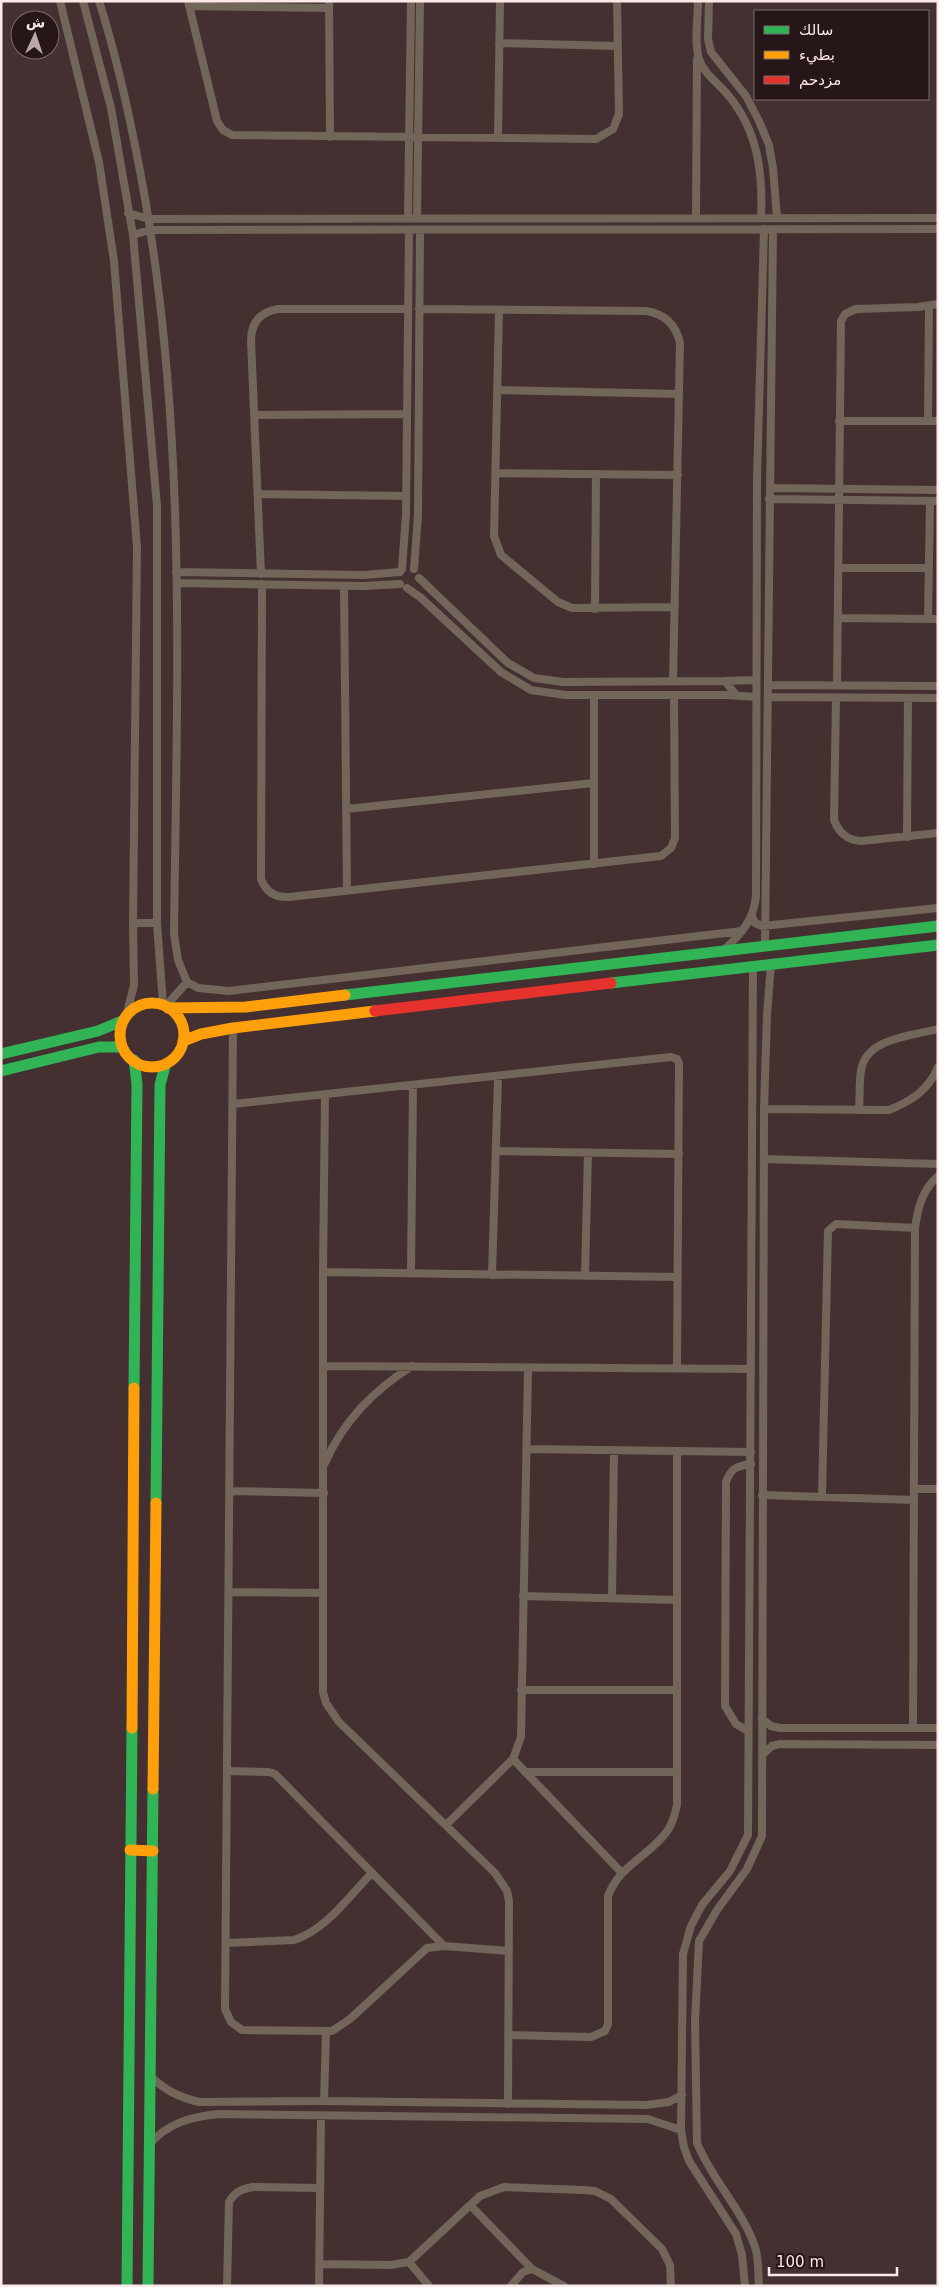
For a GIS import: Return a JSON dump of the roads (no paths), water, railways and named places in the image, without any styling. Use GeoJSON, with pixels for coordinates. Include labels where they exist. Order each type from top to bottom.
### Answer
{"type":"FeatureCollection","features":[{"type":"Feature","properties":{"kind":"street"},"geometry":{"type":"LineString","coordinates":[[60,1],[99,162],[114,261],[137,547],[134,985],[119,1034],[121,1047],[125,1054],[140,1065],[150,1067],[166,1066]]}},
{"type":"Feature","properties":{"kind":"street"},"geometry":{"type":"LineString","coordinates":[[83,1],[111,108],[132,235],[157,506],[157,923],[166,1006],[181,1022],[183,1041],[178,1054],[166,1066],[160,1085],[148,2286]]}},
{"type":"Feature","properties":{"kind":"street"},"geometry":{"type":"LineString","coordinates":[[99,1],[123,86],[149,219],[161,306],[172,421],[176,572],[174,934],[178,960],[187,982],[198,988],[229,991],[742,931]]}},
{"type":"Feature","properties":{"kind":"street"},"geometry":{"type":"LineString","coordinates":[[408,218],[411,1]]}},
{"type":"Feature","properties":{"kind":"street"},"geometry":{"type":"LineString","coordinates":[[417,218],[420,1]]}},
{"type":"Feature","properties":{"kind":"street"},"geometry":{"type":"LineString","coordinates":[[498,138],[500,1]]}},
{"type":"Feature","properties":{"kind":"street"},"geometry":{"type":"LineString","coordinates":[[330,137],[329,4],[189,4],[215,116],[223,130],[236,136],[409,138],[596,139],[609,133],[616,124],[619,114],[617,1]]}},
{"type":"Feature","properties":{"kind":"street"},"geometry":{"type":"LineString","coordinates":[[696,217],[698,1]]}},
{"type":"Feature","properties":{"kind":"street"},"geometry":{"type":"LineString","coordinates":[[709,1],[708,39],[711,52],[716,61],[746,96],[767,140],[774,168],[777,218]]}},
{"type":"Feature","properties":{"kind":"street"},"geometry":{"type":"LineString","coordinates":[[499,43],[618,46]]}},
{"type":"Feature","properties":{"kind":"street"},"geometry":{"type":"LineString","coordinates":[[698,51],[705,70],[735,104],[754,139],[761,174],[761,218]]}},
{"type":"Feature","properties":{"kind":"street"},"geometry":{"type":"LineString","coordinates":[[128,213],[149,219],[938,218]]}},
{"type":"Feature","properties":{"kind":"street"},"geometry":{"type":"LineString","coordinates":[[723,951],[742,931],[752,916],[756,896],[757,584],[764,229]]}},
{"type":"Feature","properties":{"kind":"street"},"geometry":{"type":"LineString","coordinates":[[765,945],[773,229]]}},
{"type":"Feature","properties":{"kind":"street"},"geometry":{"type":"LineString","coordinates":[[132,235],[150,230],[938,229]]}},
{"type":"Feature","properties":{"kind":"street"},"geometry":{"type":"LineString","coordinates":[[409,230],[406,496],[401,570],[398,578],[403,586],[417,595],[501,672],[515,682],[542,693],[736,695],[756,697]]}},
{"type":"Feature","properties":{"kind":"street"},"geometry":{"type":"LineString","coordinates":[[420,230],[418,515],[414,570],[418,578],[508,663],[534,678],[563,682],[756,680]]}},
{"type":"Feature","properties":{"kind":"street"},"geometry":{"type":"LineString","coordinates":[[838,686],[840,325],[843,317],[856,308],[929,306],[938,304]]}},
{"type":"Feature","properties":{"kind":"street"},"geometry":{"type":"LineString","coordinates":[[928,421],[929,306]]}},
{"type":"Feature","properties":{"kind":"street"},"geometry":{"type":"LineString","coordinates":[[261,574],[251,332],[261,315],[278,308],[408,310]]}},
{"type":"Feature","properties":{"kind":"street"},"geometry":{"type":"LineString","coordinates":[[419,310],[646,311],[660,314],[668,319],[678,334],[679,394],[673,682]]}},
{"type":"Feature","properties":{"kind":"street"},"geometry":{"type":"LineString","coordinates":[[499,310],[494,536],[501,555],[558,602],[572,608],[675,607]]}},
{"type":"Feature","properties":{"kind":"street"},"geometry":{"type":"LineString","coordinates":[[497,390],[679,394]]}},
{"type":"Feature","properties":{"kind":"street"},"geometry":{"type":"LineString","coordinates":[[254,415],[407,414]]}},
{"type":"Feature","properties":{"kind":"street"},"geometry":{"type":"LineString","coordinates":[[839,420],[938,421]]}},
{"type":"Feature","properties":{"kind":"street"},"geometry":{"type":"LineString","coordinates":[[496,473],[678,475]]}},
{"type":"Feature","properties":{"kind":"street"},"geometry":{"type":"LineString","coordinates":[[595,609],[596,474]]}},
{"type":"Feature","properties":{"kind":"street"},"geometry":{"type":"LineString","coordinates":[[770,488],[938,490]]}},
{"type":"Feature","properties":{"kind":"street"},"geometry":{"type":"LineString","coordinates":[[258,494],[406,496]]}},
{"type":"Feature","properties":{"kind":"street"},"geometry":{"type":"LineString","coordinates":[[769,499],[934,501],[928,568],[928,618]]}},
{"type":"Feature","properties":{"kind":"street"},"geometry":{"type":"LineString","coordinates":[[176,572],[373,575],[408,568],[414,570]]}},
{"type":"Feature","properties":{"kind":"street"},"geometry":{"type":"LineString","coordinates":[[838,568],[928,568]]}},
{"type":"Feature","properties":{"kind":"street"},"geometry":{"type":"LineString","coordinates":[[176,583],[415,586],[418,578]]}},
{"type":"Feature","properties":{"kind":"street"},"geometry":{"type":"LineString","coordinates":[[262,584],[261,879],[267,890],[282,898],[661,856],[674,843],[674,695]]}},
{"type":"Feature","properties":{"kind":"street"},"geometry":{"type":"LineString","coordinates":[[757,584],[769,584]]}},
{"type":"Feature","properties":{"kind":"street"},"geometry":{"type":"LineString","coordinates":[[344,586],[346,891]]}},
{"type":"Feature","properties":{"kind":"street"},"geometry":{"type":"LineString","coordinates":[[838,618],[938,619]]}},
{"type":"Feature","properties":{"kind":"street"},"geometry":{"type":"LineString","coordinates":[[725,681],[736,695]]}},
{"type":"Feature","properties":{"kind":"street"},"geometry":{"type":"LineString","coordinates":[[768,685],[938,686]]}},
{"type":"Feature","properties":{"kind":"street"},"geometry":{"type":"LineString","coordinates":[[594,695],[594,864]]}},
{"type":"Feature","properties":{"kind":"street"},"geometry":{"type":"LineString","coordinates":[[768,697],[938,698]]}},
{"type":"Feature","properties":{"kind":"street"},"geometry":{"type":"LineString","coordinates":[[836,698],[834,820],[836,825],[844,835],[855,841],[938,833]]}},
{"type":"Feature","properties":{"kind":"street"},"geometry":{"type":"LineString","coordinates":[[907,837],[908,698]]}},
{"type":"Feature","properties":{"kind":"street"},"geometry":{"type":"LineString","coordinates":[[755,774],[767,774]]}},
{"type":"Feature","properties":{"kind":"street"},"geometry":{"type":"LineString","coordinates":[[346,808],[594,783]]}},
{"type":"Feature","properties":{"kind":"street"},"geometry":{"type":"LineString","coordinates":[[752,916],[758,925],[766,926],[938,908]]}},
{"type":"Feature","properties":{"kind":"street"},"geometry":{"type":"LineString","coordinates":[[133,923],[157,923]]}},
{"type":"Feature","properties":{"kind":"street"},"geometry":{"type":"LineString","coordinates":[[1,1054],[106,1029],[144,1004],[246,1007],[938,926]]}},
{"type":"Feature","properties":{"kind":"street"},"geometry":{"type":"LineString","coordinates":[[183,1041],[201,1034],[233,1028],[938,945]]}},
{"type":"Feature","properties":{"kind":"street"},"geometry":{"type":"LineString","coordinates":[[758,2286],[756,2249],[751,2236],[738,2211],[702,2156],[697,2142],[695,2021],[699,1942],[717,1910],[747,1869],[762,1836],[764,1109],[767,1015],[771,964]]}},
{"type":"Feature","properties":{"kind":"street"},"geometry":{"type":"LineString","coordinates":[[745,2286],[742,2255],[736,2234],[689,2161],[681,2130],[684,2020],[683,1954],[687,1939],[702,1905],[730,1871],[748,1835],[753,967]]}},
{"type":"Feature","properties":{"kind":"street"},"geometry":{"type":"LineString","coordinates":[[166,1006],[187,982]]}},
{"type":"Feature","properties":{"kind":"street"},"geometry":{"type":"LineString","coordinates":[[754,1015],[767,1015]]}},
{"type":"Feature","properties":{"kind":"street"},"geometry":{"type":"LineString","coordinates":[[233,1028],[230,1592],[225,2009],[227,2016],[236,2026],[249,2031],[326,2032],[350,2019],[427,1948],[444,1946],[509,1951]]}},
{"type":"Feature","properties":{"kind":"street"},"geometry":{"type":"LineString","coordinates":[[859,1110],[860,1070],[867,1055],[881,1044],[938,1029]]}},
{"type":"Feature","properties":{"kind":"street"},"geometry":{"type":"LineString","coordinates":[[55,1041],[60,1056]]}},
{"type":"Feature","properties":{"kind":"street"},"geometry":{"type":"LineString","coordinates":[[1,1071],[105,1046],[121,1047]]}},
{"type":"Feature","properties":{"kind":"street"},"geometry":{"type":"LineString","coordinates":[[233,1104],[674,1057],[680,1064],[677,1369]]}},
{"type":"Feature","properties":{"kind":"street"},"geometry":{"type":"LineString","coordinates":[[127,2286],[137,1084],[134,1060]]}},
{"type":"Feature","properties":{"kind":"street"},"geometry":{"type":"LineString","coordinates":[[764,1109],[889,1110],[907,1103],[922,1091],[934,1076],[938,1067]]}},
{"type":"Feature","properties":{"kind":"street"},"geometry":{"type":"LineString","coordinates":[[492,1275],[498,1077]]}},
{"type":"Feature","properties":{"kind":"street"},"geometry":{"type":"LineString","coordinates":[[411,1274],[413,1085]]}},
{"type":"Feature","properties":{"kind":"street"},"geometry":{"type":"LineString","coordinates":[[325,1095],[322,1272],[324,1466],[323,1692],[326,1703],[339,1722],[495,1873],[507,1891],[509,1901],[508,2104]]}},
{"type":"Feature","properties":{"kind":"street"},"geometry":{"type":"LineString","coordinates":[[496,1151],[679,1154]]}},
{"type":"Feature","properties":{"kind":"street"},"geometry":{"type":"LineString","coordinates":[[585,1276],[588,1152]]}},
{"type":"Feature","properties":{"kind":"street"},"geometry":{"type":"LineString","coordinates":[[764,1159],[938,1164]]}},
{"type":"Feature","properties":{"kind":"street"},"geometry":{"type":"LineString","coordinates":[[913,1728],[915,1228],[918,1207],[925,1190],[938,1176]]}},
{"type":"Feature","properties":{"kind":"street"},"geometry":{"type":"LineString","coordinates":[[822,1496],[828,1231],[836,1224],[915,1228]]}},
{"type":"Feature","properties":{"kind":"street"},"geometry":{"type":"LineString","coordinates":[[322,1272],[678,1277]]}},
{"type":"Feature","properties":{"kind":"street"},"geometry":{"type":"LineString","coordinates":[[322,1366],[750,1370]]}},
{"type":"Feature","properties":{"kind":"street"},"geometry":{"type":"LineString","coordinates":[[324,1466],[338,1436],[359,1408],[384,1385],[412,1366]]}},
{"type":"Feature","properties":{"kind":"street"},"geometry":{"type":"LineString","coordinates":[[446,1825],[513,1759],[521,1736],[528,1368]]}},
{"type":"Feature","properties":{"kind":"street"},"geometry":{"type":"LineString","coordinates":[[526,1449],[751,1452]]}},
{"type":"Feature","properties":{"kind":"street"},"geometry":{"type":"LineString","coordinates":[[612,1598],[614,1450]]}},
{"type":"Feature","properties":{"kind":"street"},"geometry":{"type":"LineString","coordinates":[[508,2035],[591,2037],[605,2030],[608,2024],[607,1904],[613,1883],[621,1872],[665,1834],[673,1820],[677,1805],[677,1452]]}},
{"type":"Feature","properties":{"kind":"street"},"geometry":{"type":"LineString","coordinates":[[748,1731],[736,1724],[725,1706],[726,1482],[729,1472],[737,1466],[751,1464]]}},
{"type":"Feature","properties":{"kind":"street"},"geometry":{"type":"LineString","coordinates":[[914,1489],[938,1489]]}},
{"type":"Feature","properties":{"kind":"street"},"geometry":{"type":"LineString","coordinates":[[230,1491],[324,1493]]}},
{"type":"Feature","properties":{"kind":"street"},"geometry":{"type":"LineString","coordinates":[[762,1495],[914,1500]]}},
{"type":"Feature","properties":{"kind":"street"},"geometry":{"type":"LineString","coordinates":[[750,1531],[762,1531]]}},
{"type":"Feature","properties":{"kind":"street"},"geometry":{"type":"LineString","coordinates":[[230,1592],[323,1593]]}},
{"type":"Feature","properties":{"kind":"street"},"geometry":{"type":"LineString","coordinates":[[523,1596],[676,1600]]}},
{"type":"Feature","properties":{"kind":"street"},"geometry":{"type":"LineString","coordinates":[[521,1690],[676,1690]]}},
{"type":"Feature","properties":{"kind":"street"},"geometry":{"type":"LineString","coordinates":[[762,1719],[771,1726],[780,1728],[938,1728]]}},
{"type":"Feature","properties":{"kind":"street"},"geometry":{"type":"LineString","coordinates":[[762,1754],[772,1746],[780,1744],[938,1745]]}},
{"type":"Feature","properties":{"kind":"street"},"geometry":{"type":"LineString","coordinates":[[513,1759],[621,1872]]}},
{"type":"Feature","properties":{"kind":"street"},"geometry":{"type":"LineString","coordinates":[[228,1771],[269,1772],[275,1774],[444,1946]]}},
{"type":"Feature","properties":{"kind":"street"},"geometry":{"type":"LineString","coordinates":[[526,1772],[677,1772]]}},
{"type":"Feature","properties":{"kind":"street"},"geometry":{"type":"LineString","coordinates":[[130,1850],[153,1851]]}},
{"type":"Feature","properties":{"kind":"street"},"geometry":{"type":"LineString","coordinates":[[226,1943],[294,1940],[304,1937],[320,1926],[372,1873]]}},
{"type":"Feature","properties":{"kind":"street"},"geometry":{"type":"LineString","coordinates":[[684,2020],[695,2021]]}},
{"type":"Feature","properties":{"kind":"street"},"geometry":{"type":"LineString","coordinates":[[324,2101],[326,2032]]}},
{"type":"Feature","properties":{"kind":"street"},"geometry":{"type":"LineString","coordinates":[[150,2076],[162,2088],[180,2097],[198,2102],[324,2101],[646,2105],[669,2102],[682,2095]]}},
{"type":"Feature","properties":{"kind":"street"},"geometry":{"type":"LineString","coordinates":[[218,2102],[218,2114]]}},
{"type":"Feature","properties":{"kind":"street"},"geometry":{"type":"LineString","coordinates":[[149,2145],[159,2133],[175,2124],[198,2116],[218,2114],[648,2119],[681,2130]]}},
{"type":"Feature","properties":{"kind":"street"},"geometry":{"type":"LineString","coordinates":[[319,2286],[320,2116]]}},
{"type":"Feature","properties":{"kind":"street"},"geometry":{"type":"LineString","coordinates":[[227,2286],[229,2202],[234,2194],[243,2188],[253,2187],[320,2188]]}},
{"type":"Feature","properties":{"kind":"street"},"geometry":{"type":"LineString","coordinates":[[319,2264],[390,2265],[409,2262],[470,2205],[492,2190],[504,2187],[582,2190],[604,2194],[618,2205],[665,2252],[670,2265],[671,2286]]}},
{"type":"Feature","properties":{"kind":"street"},"geometry":{"type":"LineString","coordinates":[[128,2192],[149,2191]]}},
{"type":"Feature","properties":{"kind":"street"},"geometry":{"type":"LineString","coordinates":[[470,2205],[532,2269],[564,2286]]}},
{"type":"Feature","properties":{"kind":"street"},"geometry":{"type":"LineString","coordinates":[[409,2262],[429,2286]]}},
{"type":"Feature","properties":{"kind":"street"},"geometry":{"type":"LineString","coordinates":[[511,2286],[523,2272],[532,2269]]}}]}
